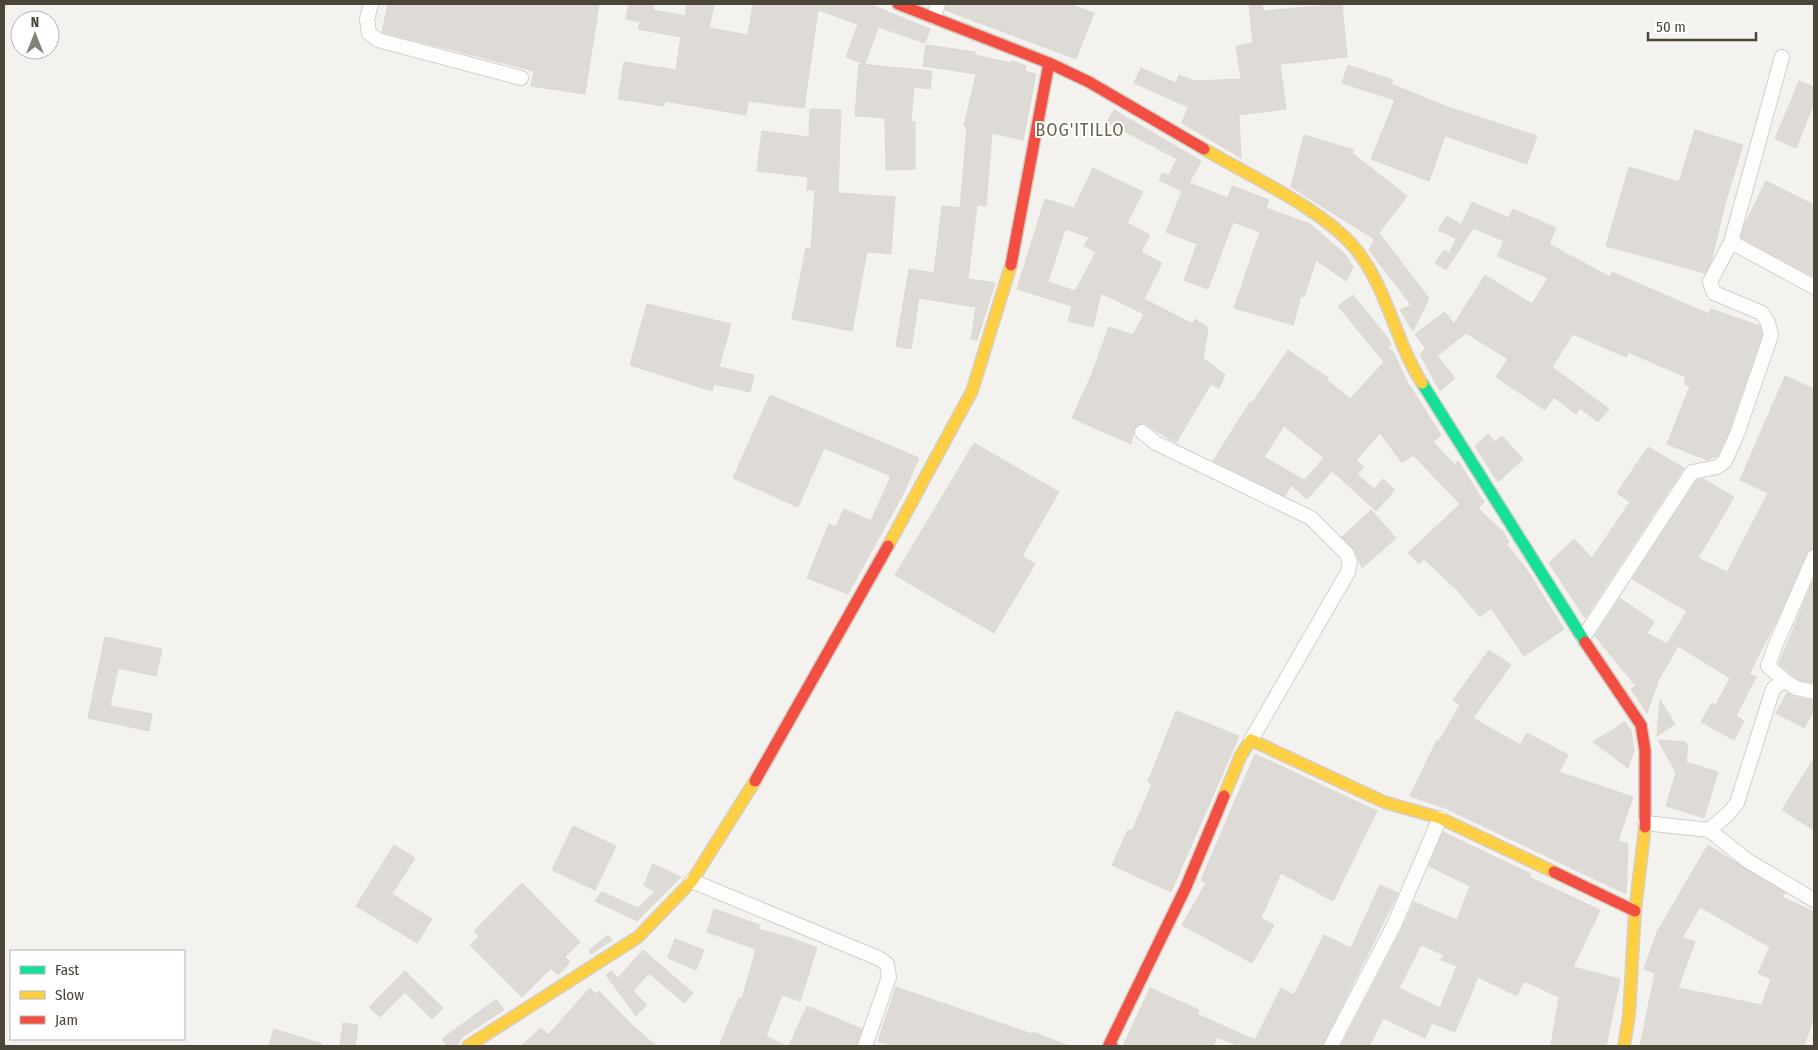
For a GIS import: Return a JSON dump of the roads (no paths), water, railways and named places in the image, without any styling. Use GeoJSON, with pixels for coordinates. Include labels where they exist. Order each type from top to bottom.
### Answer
{"type":"FeatureCollection","features":[{"type":"Feature","properties":{"kind":"street"},"geometry":{"type":"LineString","coordinates":[[371,4],[368,19],[369,33],[378,40],[521,78]]}},
{"type":"Feature","properties":{"kind":"street"},"geometry":{"type":"LineString","coordinates":[[898,4],[936,10],[1089,82],[1317,215],[1354,247],[1374,279],[1416,374],[1583,638],[1641,725],[1645,750],[1645,823],[1635,911],[1629,1015],[1624,1046]]}},
{"type":"Feature","properties":{"kind":"street"},"geometry":{"type":"LineString","coordinates":[[1583,638],[1692,472],[1717,467],[1725,461],[1737,434],[1771,335],[1768,323],[1762,313],[1714,293],[1710,282],[1731,242],[1782,57]]}},
{"type":"Feature","properties":{"kind":"street"},"geometry":{"type":"LineString","coordinates":[[468,1046],[638,937],[692,881],[736,814],[863,592],[972,391],[1008,276],[1049,63]]}},
{"type":"Feature","properties":{"kind":"street"},"geometry":{"type":"LineString","coordinates":[[1731,242],[1814,287]]}},
{"type":"Feature","properties":{"kind":"street"},"geometry":{"type":"LineString","coordinates":[[1112,1046],[1109,1045],[1184,889],[1241,755],[1348,572],[1350,562],[1347,554],[1312,518],[1156,443],[1142,432]]}},
{"type":"Feature","properties":{"kind":"street"},"geometry":{"type":"LineString","coordinates":[[1814,557],[1768,666],[1796,688],[1814,692]]}},
{"type":"Feature","properties":{"kind":"street"},"geometry":{"type":"LineString","coordinates":[[1709,830],[1727,815],[1737,803],[1773,689],[1784,680]]}},
{"type":"Feature","properties":{"kind":"street"},"geometry":{"type":"LineString","coordinates":[[1251,740],[1384,802],[1440,818],[1635,911]]}},
{"type":"Feature","properties":{"kind":"street"},"geometry":{"type":"LineString","coordinates":[[1331,1046],[1394,925],[1440,818]]}},
{"type":"Feature","properties":{"kind":"street"},"geometry":{"type":"LineString","coordinates":[[1645,823],[1709,830],[1748,861],[1814,900]]}},
{"type":"Feature","properties":{"kind":"street"},"geometry":{"type":"LineString","coordinates":[[692,881],[878,958],[887,964],[889,977],[864,1046]]}},
{"type":"Feature","properties":{"kind":"district","name":"BOG'ITILLO"},"geometry":{"type":"Point","coordinates":[1080,130]}}]}
